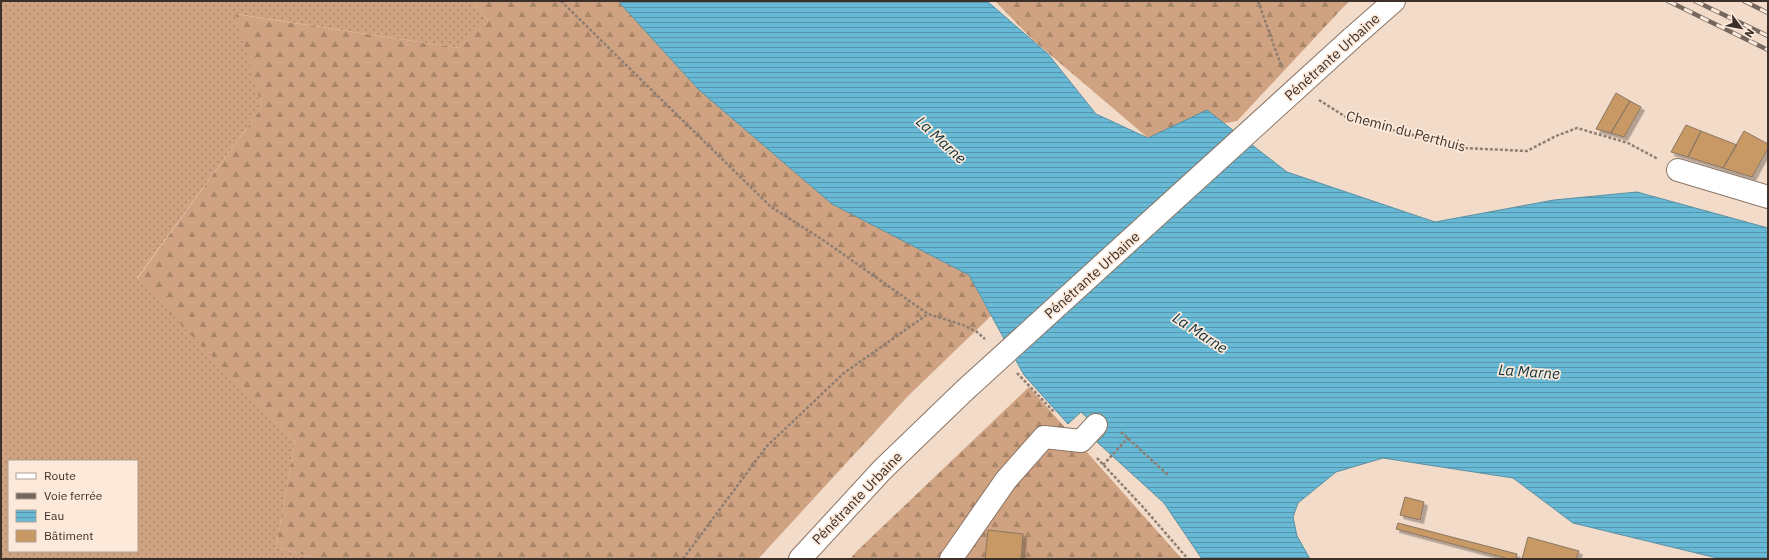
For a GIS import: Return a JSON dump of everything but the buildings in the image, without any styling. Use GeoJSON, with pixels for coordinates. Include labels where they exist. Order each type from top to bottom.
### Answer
{"type":"FeatureCollection","features":[{"type":"Feature","properties":{"kind":"main road","name":"Pénétrante Urbaine"},"geometry":{"type":"LineString","coordinates":[[800,559],[882,470],[965,390],[1394,1]]}},
{"type":"Feature","properties":{"kind":"main road"},"geometry":{"type":"LineString","coordinates":[[1678,170],[1768,197]]}},
{"type":"Feature","properties":{"kind":"main road"},"geometry":{"type":"LineString","coordinates":[[951,559],[1006,480],[1044,437],[1081,441],[1096,425]]}},
{"type":"Feature","properties":{"kind":"path"},"geometry":{"type":"LineString","coordinates":[[561,1],[771,206],[823,240],[928,314],[963,325],[977,332],[986,341]]}},
{"type":"Feature","properties":{"kind":"path"},"geometry":{"type":"LineString","coordinates":[[1258,1],[1284,73]]}},
{"type":"Feature","properties":{"kind":"path","name":"Chemin du Perthuis"},"geometry":{"type":"LineString","coordinates":[[1318,99],[1349,119],[1464,148],[1527,151],[1556,136],[1577,128],[1628,143],[1678,170]]}},
{"type":"Feature","properties":{"kind":"path"},"geometry":{"type":"LineString","coordinates":[[683,559],[766,447],[844,374],[928,314]]}},
{"type":"Feature","properties":{"kind":"path"},"geometry":{"type":"LineString","coordinates":[[1012,368],[1143,506],[1188,559]]}},
{"type":"Feature","properties":{"kind":"path"},"geometry":{"type":"LineString","coordinates":[[1121,432],[1169,476]]}},
{"type":"Feature","properties":{"kind":"path"},"geometry":{"type":"LineString","coordinates":[[1103,465],[1128,438]]}},
{"type":"Feature","properties":{"kind":"green space"},"geometry":{"type":"Polygon","coordinates":[[[1,1],[472,1],[488,20],[459,48],[236,14],[262,107],[137,278],[295,442],[276,547],[317,559],[1,559],[1,1]]]}},
{"type":"Feature","properties":{"kind":"green space"},"geometry":{"type":"Polygon","coordinates":[[[472,1],[618,1],[699,90],[832,204],[969,275],[991,316],[908,396],[758,559],[317,559],[276,547],[295,442],[137,279],[262,107],[235,14],[459,48],[488,20],[472,1]]]}},
{"type":"Feature","properties":{"kind":"green space"},"geometry":{"type":"Polygon","coordinates":[[[995,1],[1349,1],[1237,121],[1148,138],[1033,40],[995,1]]]}},
{"type":"Feature","properties":{"kind":"green space"},"geometry":{"type":"Polygon","coordinates":[[[1029,387],[1182,559],[850,559],[857,551],[1029,387]]]}},
{"type":"Feature","properties":{"kind":"water","name":"La Marne"},"geometry":{"type":"Polygon","coordinates":[[[618,1],[987,1],[1048,54],[1096,114],[1148,138],[1207,110],[1287,172],[1435,222],[1554,200],[1637,192],[1768,228],[1768,559],[1721,559],[1573,523],[1513,478],[1383,458],[1336,472],[1298,503],[1293,517],[1297,536],[1310,559],[1202,559],[1164,503],[1097,442],[1105,434],[1081,412],[1068,424],[1024,375],[969,275],[832,204],[699,90],[618,1]]]}},
{"type":"Feature","properties":{"kind":"railway"},"geometry":{"type":"LineString","coordinates":[[1668,1],[1768,50]]}},
{"type":"Feature","properties":{"kind":"railway"},"geometry":{"type":"LineString","coordinates":[[1695,1],[1768,36]]}},
{"type":"Feature","properties":{"kind":"railway"},"geometry":{"type":"LineString","coordinates":[[1744,1],[1768,13]]}}]}
